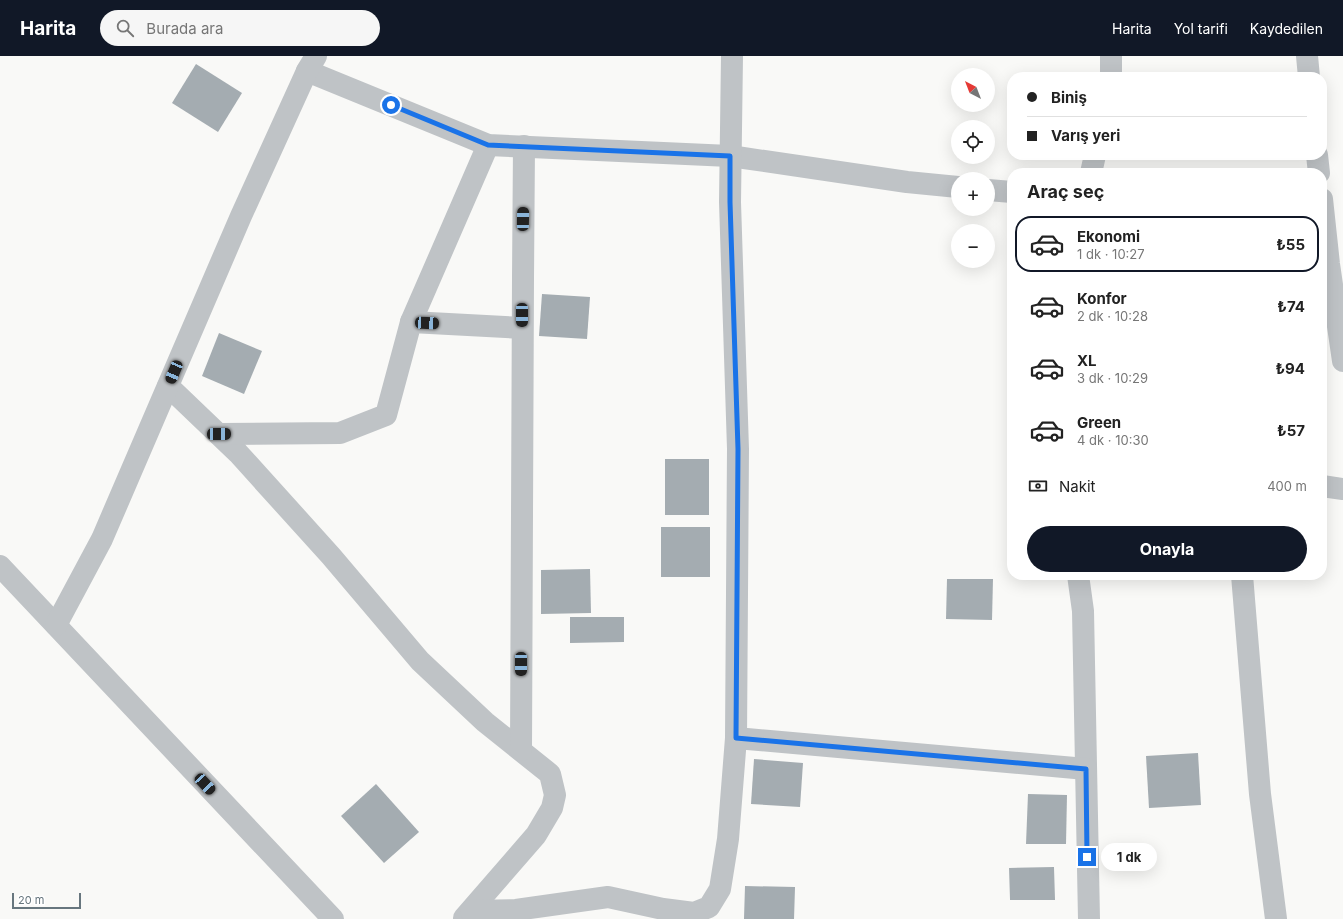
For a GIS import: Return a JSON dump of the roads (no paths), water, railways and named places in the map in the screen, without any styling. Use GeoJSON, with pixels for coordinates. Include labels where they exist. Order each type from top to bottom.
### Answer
{"type":"FeatureCollection","features":[{"type":"Feature","properties":{"kind":"street"},"geometry":{"type":"LineString","coordinates":[[467,915],[516,910],[608,897],[663,909],[694,913],[708,907],[720,889],[728,839],[736,738],[738,449],[730,202],[732,56]]}},
{"type":"Feature","properties":{"kind":"street"},"geometry":{"type":"LineString","coordinates":[[1111,56],[1111,72]]}},
{"type":"Feature","properties":{"kind":"street"},"geometry":{"type":"LineString","coordinates":[[1307,56],[1309,72]]}},
{"type":"Feature","properties":{"kind":"street"},"geometry":{"type":"LineString","coordinates":[[56,626],[102,539],[241,216],[312,64],[488,145],[730,156],[907,182],[951,186]]}},
{"type":"Feature","properties":{"kind":"street"},"geometry":{"type":"LineString","coordinates":[[219,434],[340,433],[386,415],[412,322],[488,145]]}},
{"type":"Feature","properties":{"kind":"street"},"geometry":{"type":"LineString","coordinates":[[521,750],[524,146]]}},
{"type":"Feature","properties":{"kind":"street"},"geometry":{"type":"LineString","coordinates":[[995,191],[1007,192]]}},
{"type":"Feature","properties":{"kind":"street"},"geometry":{"type":"LineString","coordinates":[[1327,236],[1343,360]]}},
{"type":"Feature","properties":{"kind":"street"},"geometry":{"type":"LineString","coordinates":[[412,322],[522,328]]}},
{"type":"Feature","properties":{"kind":"street"},"geometry":{"type":"LineString","coordinates":[[168,386],[238,453],[331,556],[420,661],[485,722],[550,774],[554,795],[552,808],[536,834],[467,915]]}},
{"type":"Feature","properties":{"kind":"street"},"geometry":{"type":"LineString","coordinates":[[1327,487],[1343,490]]}},
{"type":"Feature","properties":{"kind":"street"},"geometry":{"type":"LineString","coordinates":[[0,566],[333,919]]}},
{"type":"Feature","properties":{"kind":"street"},"geometry":{"type":"LineString","coordinates":[[1079,580],[1083,611],[1089,919]]}},
{"type":"Feature","properties":{"kind":"street"},"geometry":{"type":"LineString","coordinates":[[1242,580],[1260,794],[1276,919]]}},
{"type":"Feature","properties":{"kind":"street"},"geometry":{"type":"LineString","coordinates":[[736,738],[1086,769]]}}]}
